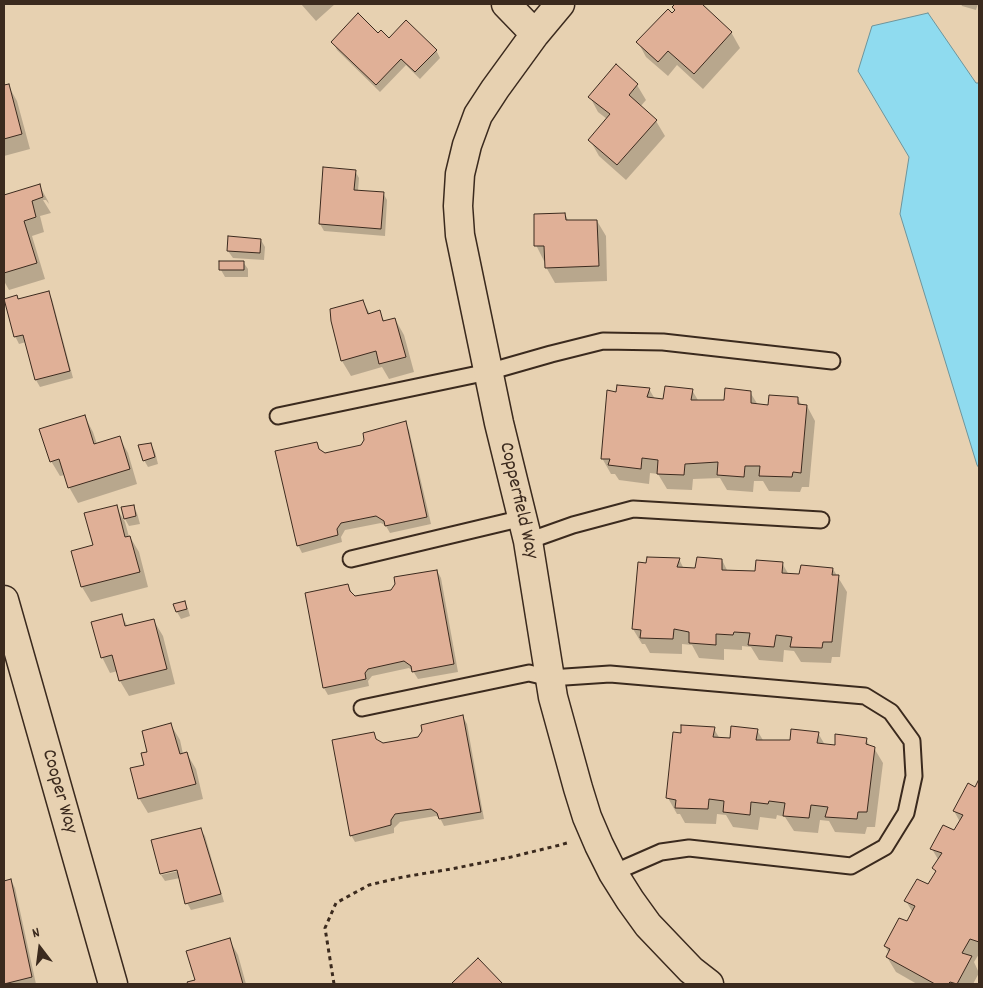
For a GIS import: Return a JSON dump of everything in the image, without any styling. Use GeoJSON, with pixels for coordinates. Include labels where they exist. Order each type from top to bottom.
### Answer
{"type":"FeatureCollection","features":[{"type":"Feature","properties":{"kind":"street"},"geometry":{"type":"LineString","coordinates":[[506,4],[535,34]]}},
{"type":"Feature","properties":{"kind":"street","name":"Copperfield Way"},"geometry":{"type":"LineString","coordinates":[[560,4],[535,34],[478,115],[467,145],[460,174],[458,206],[460,235],[499,423],[525,529],[550,678],[561,727],[587,817],[613,873],[648,925],[691,970],[709,984]]}},
{"type":"Feature","properties":{"kind":"street","name":"Cooper Way"},"geometry":{"type":"LineString","coordinates":[[4,600],[113,984]]}},
{"type":"Feature","properties":{"kind":"lane"},"geometry":{"type":"LineString","coordinates":[[278,416],[488,372],[551,354],[603,342],[663,342],[832,361]]}},
{"type":"Feature","properties":{"kind":"lane"},"geometry":{"type":"LineString","coordinates":[[351,559],[525,529],[573,525],[633,508],[821,520]]}},
{"type":"Feature","properties":{"kind":"lane"},"geometry":{"type":"LineString","coordinates":[[362,708],[529,673],[550,678],[610,674],[865,696],[891,712],[912,742],[914,776],[906,813],[885,847],[851,866],[689,848],[661,852],[613,873]]}},
{"type":"Feature","properties":{"kind":"path"},"geometry":{"type":"LineString","coordinates":[[334,984],[325,928],[336,903],[369,885],[403,876],[451,869],[519,855],[560,845],[594,833]]}},
{"type":"Feature","properties":{"kind":"water"},"geometry":{"type":"Polygon","coordinates":[[[928,13],[976,83],[979,83],[979,468],[900,214],[909,157],[858,71],[872,26],[928,13]]]}},
{"type":"Feature","properties":{"kind":"building"},"geometry":{"type":"Polygon","coordinates":[[[675,4],[702,4],[732,32],[694,74],[668,51],[658,62],[636,42],[668,9],[672,13],[675,10],[672,7],[675,4]]]}},
{"type":"Feature","properties":{"kind":"building"},"geometry":{"type":"Polygon","coordinates":[[[358,13],[378,33],[381,30],[389,38],[406,20],[437,50],[415,72],[401,59],[376,85],[331,42],[358,13]]]}},
{"type":"Feature","properties":{"kind":"building"},"geometry":{"type":"Polygon","coordinates":[[[616,64],[638,84],[629,95],[657,120],[617,165],[588,140],[610,114],[588,97],[616,64]]]}},
{"type":"Feature","properties":{"kind":"building"},"geometry":{"type":"Polygon","coordinates":[[[9,84],[22,134],[4,139],[4,85],[9,84]]]}},
{"type":"Feature","properties":{"kind":"building"},"geometry":{"type":"Polygon","coordinates":[[[323,167],[356,170],[354,190],[384,192],[381,229],[319,224],[323,167]]]}},
{"type":"Feature","properties":{"kind":"building"},"geometry":{"type":"Polygon","coordinates":[[[40,184],[43,197],[32,201],[36,217],[24,221],[37,263],[4,273],[4,195],[40,184]]]}},
{"type":"Feature","properties":{"kind":"building"},"geometry":{"type":"Polygon","coordinates":[[[565,213],[566,220],[597,220],[599,266],[545,268],[544,246],[534,246],[534,214],[565,213]]]}},
{"type":"Feature","properties":{"kind":"building"},"geometry":{"type":"Polygon","coordinates":[[[228,236],[261,239],[260,253],[227,251],[228,236]]]}},
{"type":"Feature","properties":{"kind":"building"},"geometry":{"type":"Polygon","coordinates":[[[219,261],[244,261],[244,270],[219,270],[219,261]]]}},
{"type":"Feature","properties":{"kind":"building"},"geometry":{"type":"Polygon","coordinates":[[[49,291],[70,371],[35,380],[23,335],[14,337],[4,299],[17,295],[18,299],[49,291]]]}},
{"type":"Feature","properties":{"kind":"building"},"geometry":{"type":"Polygon","coordinates":[[[363,300],[368,314],[380,310],[383,321],[395,318],[406,357],[379,364],[376,351],[341,361],[331,321],[330,309],[363,300]]]}},
{"type":"Feature","properties":{"kind":"building"},"geometry":{"type":"Polygon","coordinates":[[[617,385],[650,388],[647,397],[663,399],[665,386],[693,389],[691,400],[724,400],[725,388],[751,391],[751,403],[768,405],[769,395],[798,397],[798,404],[807,405],[801,473],[793,472],[792,477],[759,476],[760,466],[745,466],[744,477],[717,475],[718,462],[685,464],[684,475],[657,474],[658,460],[642,458],[641,469],[608,465],[610,459],[601,459],[607,390],[616,392],[617,385]]]}},
{"type":"Feature","properties":{"kind":"building"},"geometry":{"type":"Polygon","coordinates":[[[85,415],[94,444],[120,436],[130,469],[68,488],[59,459],[50,462],[39,429],[85,415]]]}},
{"type":"Feature","properties":{"kind":"building"},"geometry":{"type":"Polygon","coordinates":[[[406,421],[427,517],[385,526],[384,521],[376,516],[341,523],[337,529],[338,535],[297,546],[275,451],[317,442],[319,449],[325,453],[361,445],[364,440],[363,433],[406,421]]]}},
{"type":"Feature","properties":{"kind":"building"},"geometry":{"type":"Polygon","coordinates":[[[151,443],[155,457],[143,461],[138,445],[151,443]]]}},
{"type":"Feature","properties":{"kind":"building"},"geometry":{"type":"Polygon","coordinates":[[[117,505],[125,537],[130,536],[140,572],[81,587],[71,551],[93,545],[84,513],[117,505]]]}},
{"type":"Feature","properties":{"kind":"building"},"geometry":{"type":"Polygon","coordinates":[[[134,505],[136,516],[124,519],[121,507],[134,505]]]}},
{"type":"Feature","properties":{"kind":"building"},"geometry":{"type":"Polygon","coordinates":[[[647,557],[680,558],[677,567],[695,568],[697,557],[722,559],[722,570],[755,571],[756,560],[783,562],[782,573],[799,574],[801,565],[833,568],[832,575],[839,575],[832,642],[823,642],[822,648],[790,647],[792,637],[776,635],[774,647],[748,645],[750,633],[734,632],[733,635],[716,634],[716,645],[689,643],[689,632],[674,629],[673,639],[640,638],[641,630],[632,629],[638,562],[646,563],[647,557]]]}},
{"type":"Feature","properties":{"kind":"building"},"geometry":{"type":"Polygon","coordinates":[[[437,570],[454,664],[412,672],[411,666],[404,661],[368,669],[365,673],[366,679],[323,688],[305,593],[348,584],[350,591],[355,596],[391,590],[395,584],[394,577],[437,570]]]}},
{"type":"Feature","properties":{"kind":"building"},"geometry":{"type":"Polygon","coordinates":[[[185,601],[187,609],[176,612],[173,604],[185,601]]]}},
{"type":"Feature","properties":{"kind":"building"},"geometry":{"type":"Polygon","coordinates":[[[122,614],[125,626],[154,619],[167,669],[119,681],[112,655],[101,658],[91,622],[122,614]]]}},
{"type":"Feature","properties":{"kind":"building"},"geometry":{"type":"Polygon","coordinates":[[[463,715],[481,812],[439,819],[437,813],[431,809],[395,814],[391,820],[391,825],[350,836],[332,740],[374,732],[376,739],[383,743],[418,737],[422,731],[421,725],[463,715]]]}},
{"type":"Feature","properties":{"kind":"building"},"geometry":{"type":"Polygon","coordinates":[[[171,723],[180,754],[187,752],[196,784],[138,799],[130,768],[144,765],[141,753],[147,752],[142,731],[171,723]]]}},
{"type":"Feature","properties":{"kind":"building"},"geometry":{"type":"Polygon","coordinates":[[[681,725],[715,727],[713,737],[730,738],[731,726],[758,729],[756,740],[790,740],[791,729],[819,732],[817,743],[835,745],[835,734],[867,738],[866,744],[875,747],[867,812],[858,812],[857,819],[825,817],[828,807],[811,805],[809,818],[783,816],[785,803],[769,801],[768,804],[751,802],[750,815],[723,812],[724,801],[709,799],[708,809],[675,808],[676,800],[666,798],[673,732],[681,733],[681,725]]]}},
{"type":"Feature","properties":{"kind":"building"},"geometry":{"type":"Polygon","coordinates":[[[979,779],[979,942],[970,939],[962,953],[972,956],[957,984],[950,982],[948,984],[935,984],[886,957],[890,949],[884,946],[899,918],[907,921],[915,906],[904,901],[917,879],[928,884],[936,871],[932,868],[942,853],[930,849],[943,825],[954,830],[963,815],[953,811],[968,783],[975,787],[979,779]]]}},
{"type":"Feature","properties":{"kind":"building"},"geometry":{"type":"Polygon","coordinates":[[[201,828],[221,894],[185,904],[177,870],[160,874],[151,840],[201,828]]]}},
{"type":"Feature","properties":{"kind":"building"},"geometry":{"type":"Polygon","coordinates":[[[11,879],[32,977],[4,984],[4,881],[11,879]]]}},
{"type":"Feature","properties":{"kind":"building"},"geometry":{"type":"Polygon","coordinates":[[[230,938],[243,984],[188,984],[187,982],[195,980],[186,951],[230,938]]]}},
{"type":"Feature","properties":{"kind":"building"},"geometry":{"type":"Polygon","coordinates":[[[478,958],[503,984],[452,983],[478,958]]]}}]}
